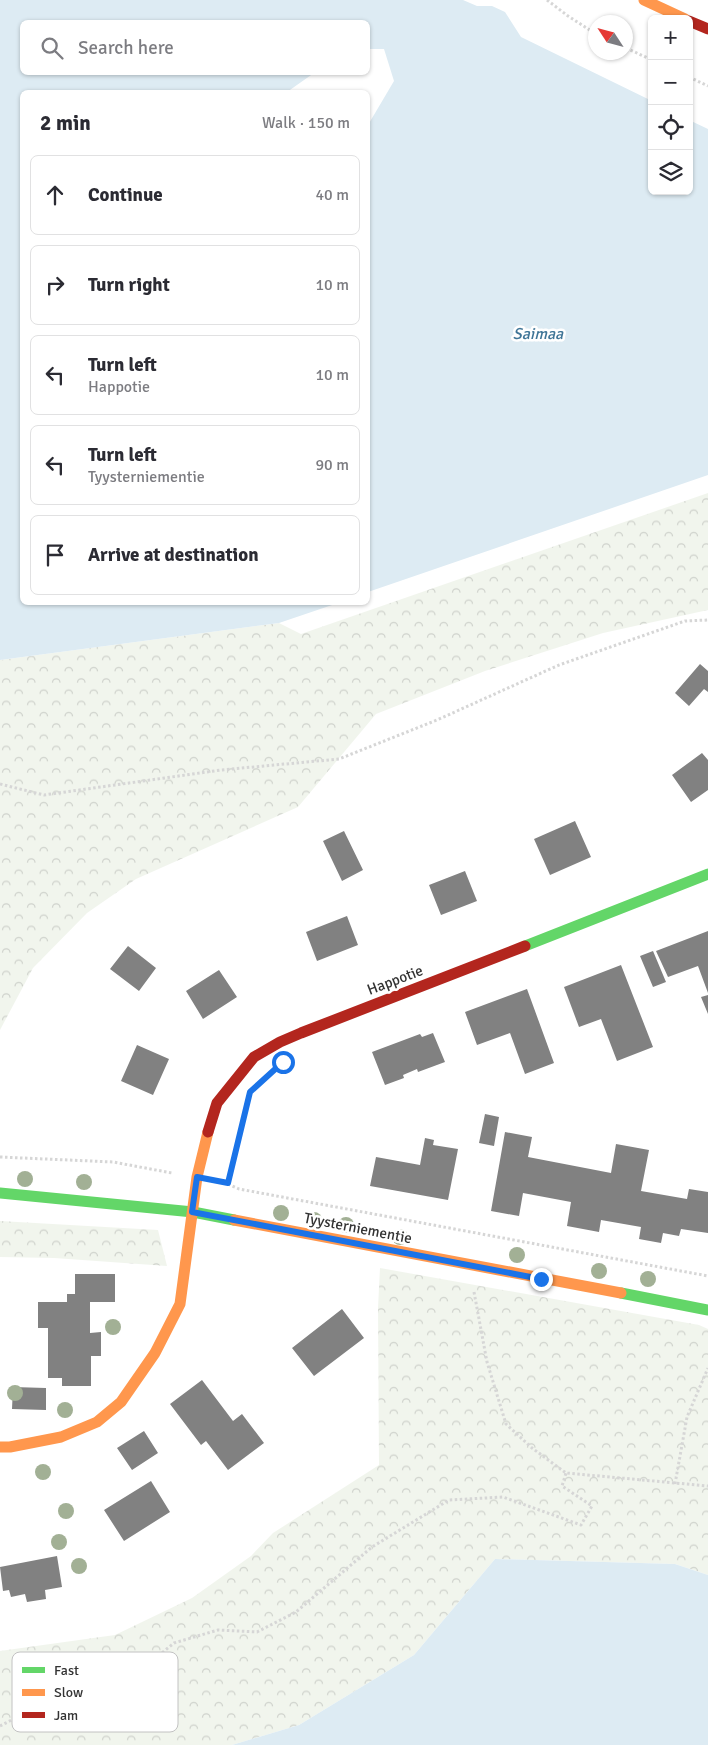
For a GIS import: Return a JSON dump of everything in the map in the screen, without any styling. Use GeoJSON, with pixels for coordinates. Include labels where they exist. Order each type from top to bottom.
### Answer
{"type":"FeatureCollection","features":[{"type":"Feature","properties":{"kind":"street"},"geometry":{"type":"LineString","coordinates":[[644,0],[676,15]]}},
{"type":"Feature","properties":{"kind":"street"},"geometry":{"type":"LineString","coordinates":[[693,23],[708,29]]}},
{"type":"Feature","properties":{"kind":"street","name":"Happotie"},"geometry":{"type":"LineString","coordinates":[[0,1447],[61,1438],[97,1422],[121,1402],[155,1353],[180,1304],[197,1177],[208,1130],[217,1103],[254,1058],[280,1042],[708,874]]}},
{"type":"Feature","properties":{"kind":"street","name":"Tyysterniementie"},"geometry":{"type":"LineString","coordinates":[[0,1193],[192,1212],[708,1310]]}},
{"type":"Feature","properties":{"kind":"path"},"geometry":{"type":"LineString","coordinates":[[547,0],[588,29]]}},
{"type":"Feature","properties":{"kind":"path"},"geometry":{"type":"LineString","coordinates":[[633,51],[648,58]]}},
{"type":"Feature","properties":{"kind":"path"},"geometry":{"type":"LineString","coordinates":[[693,79],[708,86]]}},
{"type":"Feature","properties":{"kind":"path"},"geometry":{"type":"LineString","coordinates":[[0,784],[44,795],[221,770],[339,759],[437,720],[559,664],[685,621],[708,620]]}},
{"type":"Feature","properties":{"kind":"path"},"geometry":{"type":"LineString","coordinates":[[228,1183],[246,1110]]}},
{"type":"Feature","properties":{"kind":"path"},"geometry":{"type":"LineString","coordinates":[[0,1157],[113,1162],[228,1183],[239,1189],[708,1276]]}},
{"type":"Feature","properties":{"kind":"path"},"geometry":{"type":"LineString","coordinates":[[469,1265],[487,1362],[506,1424],[532,1448],[566,1473],[708,1486]]}},
{"type":"Feature","properties":{"kind":"path"},"geometry":{"type":"LineString","coordinates":[[675,1484],[686,1417],[708,1368]]}},
{"type":"Feature","properties":{"kind":"path"},"geometry":{"type":"LineString","coordinates":[[163,1652],[174,1643],[218,1630],[257,1632],[296,1612],[372,1547],[449,1500],[503,1497],[581,1525],[592,1506],[562,1486],[566,1473]]}},
{"type":"Feature","properties":{"kind":"path"},"geometry":{"type":"LineString","coordinates":[[0,1726],[12,1720]]}},
{"type":"Feature","properties":{"kind":"green space"},"geometry":{"type":"Polygon","coordinates":[[[708,493],[708,610],[603,633],[485,671],[376,714],[298,807],[136,879],[87,913],[33,968],[0,1030],[0,660],[279,623],[301,634],[708,493]]]}},
{"type":"Feature","properties":{"kind":"green space"},"geometry":{"type":"Polygon","coordinates":[[[0,1221],[158,1230],[167,1266],[54,1258],[0,1257],[0,1221]]]}},
{"type":"Feature","properties":{"kind":"green space"},"geometry":{"type":"Polygon","coordinates":[[[380,1268],[699,1325],[708,1329],[708,1575],[675,1564],[495,1559],[414,1655],[299,1725],[232,1745],[0,1745],[0,1651],[115,1635],[192,1598],[251,1556],[273,1533],[379,1465],[378,1308],[380,1268]]]}},
{"type":"Feature","properties":{"kind":"water","name":"Saimaa"},"geometry":{"type":"Polygon","coordinates":[[[0,0],[463,0],[477,6],[492,6],[505,12],[521,37],[648,99],[648,195],[693,195],[693,122],[708,129],[708,475],[370,591],[370,122],[394,81],[384,49],[370,49],[370,20],[20,20],[20,75],[311,75],[290,90],[20,90],[20,605],[332,605],[279,623],[0,660],[0,0]]]}},
{"type":"Feature","properties":{"kind":"water"},"geometry":{"type":"Polygon","coordinates":[[[495,1559],[675,1564],[708,1575],[708,1745],[232,1745],[299,1725],[414,1655],[495,1559]]]}},
{"type":"Feature","properties":{"kind":"building"},"geometry":{"type":"Polygon","coordinates":[[[700,664],[708,671],[708,692],[704,689],[689,706],[675,693],[700,664]]]}},
{"type":"Feature","properties":{"kind":"building"},"geometry":{"type":"Polygon","coordinates":[[[702,753],[708,760],[708,790],[691,802],[672,775],[702,753]]]}},
{"type":"Feature","properties":{"kind":"building"},"geometry":{"type":"Polygon","coordinates":[[[575,821],[591,857],[550,875],[534,839],[575,821]]]}},
{"type":"Feature","properties":{"kind":"building"},"geometry":{"type":"Polygon","coordinates":[[[344,831],[363,870],[342,881],[323,841],[344,831]]]}},
{"type":"Feature","properties":{"kind":"building"},"geometry":{"type":"Polygon","coordinates":[[[465,871],[477,901],[441,915],[429,885],[465,871]]]}},
{"type":"Feature","properties":{"kind":"building"},"geometry":{"type":"Polygon","coordinates":[[[347,916],[358,945],[317,961],[306,932],[347,916]]]}},
{"type":"Feature","properties":{"kind":"building"},"geometry":{"type":"Polygon","coordinates":[[[708,931],[708,993],[698,966],[668,977],[656,951],[708,931]]]}},
{"type":"Feature","properties":{"kind":"building"},"geometry":{"type":"Polygon","coordinates":[[[128,946],[156,968],[139,991],[110,969],[128,946]]]}},
{"type":"Feature","properties":{"kind":"building"},"geometry":{"type":"Polygon","coordinates":[[[653,951],[666,982],[653,987],[640,956],[653,951]]]}},
{"type":"Feature","properties":{"kind":"building"},"geometry":{"type":"Polygon","coordinates":[[[621,965],[653,1047],[617,1061],[601,1019],[579,1027],[564,987],[621,965]]]}},
{"type":"Feature","properties":{"kind":"building"},"geometry":{"type":"Polygon","coordinates":[[[219,970],[237,997],[203,1019],[186,991],[219,970]]]}},
{"type":"Feature","properties":{"kind":"building"},"geometry":{"type":"Polygon","coordinates":[[[527,989],[554,1063],[525,1074],[510,1033],[477,1045],[465,1012],[527,989]]]}},
{"type":"Feature","properties":{"kind":"building"},"geometry":{"type":"Polygon","coordinates":[[[708,995],[708,1014],[701,997],[708,995]]]}},
{"type":"Feature","properties":{"kind":"building"},"geometry":{"type":"Polygon","coordinates":[[[433,1033],[445,1062],[418,1072],[417,1069],[403,1075],[404,1078],[385,1085],[372,1052],[420,1034],[422,1037],[433,1033]]]}},
{"type":"Feature","properties":{"kind":"building"},"geometry":{"type":"Polygon","coordinates":[[[137,1045],[169,1059],[153,1095],[121,1081],[137,1045]]]}},
{"type":"Feature","properties":{"kind":"building"},"geometry":{"type":"Polygon","coordinates":[[[485,1114],[499,1117],[494,1146],[479,1143],[485,1114]]]}},
{"type":"Feature","properties":{"kind":"building"},"geometry":{"type":"Polygon","coordinates":[[[505,1132],[532,1137],[528,1157],[611,1173],[616,1144],[649,1150],[641,1191],[687,1199],[689,1189],[708,1192],[708,1233],[681,1229],[679,1236],[663,1233],[661,1243],[639,1239],[641,1227],[601,1220],[599,1232],[567,1226],[571,1202],[523,1193],[519,1216],[491,1211],[505,1132]]]}},
{"type":"Feature","properties":{"kind":"building"},"geometry":{"type":"Polygon","coordinates":[[[425,1138],[434,1140],[433,1145],[458,1149],[448,1200],[370,1186],[376,1157],[420,1165],[425,1138]]]}},
{"type":"Feature","properties":{"kind":"building"},"geometry":{"type":"Polygon","coordinates":[[[75,1274],[115,1274],[115,1302],[90,1302],[90,1333],[101,1332],[101,1356],[91,1356],[91,1386],[62,1386],[62,1378],[48,1378],[48,1328],[38,1328],[38,1302],[67,1302],[67,1294],[75,1294],[75,1274]]]}},
{"type":"Feature","properties":{"kind":"building"},"geometry":{"type":"Polygon","coordinates":[[[342,1309],[364,1338],[314,1376],[292,1348],[342,1309]]]}},
{"type":"Feature","properties":{"kind":"building"},"geometry":{"type":"Polygon","coordinates":[[[202,1380],[233,1421],[242,1414],[264,1443],[228,1470],[206,1441],[201,1445],[170,1404],[202,1380]]]}},
{"type":"Feature","properties":{"kind":"building"},"geometry":{"type":"Polygon","coordinates":[[[13,1387],[46,1388],[46,1410],[12,1409],[13,1387]]]}},
{"type":"Feature","properties":{"kind":"building"},"geometry":{"type":"Polygon","coordinates":[[[144,1431],[158,1453],[132,1470],[117,1448],[144,1431]]]}},
{"type":"Feature","properties":{"kind":"building"},"geometry":{"type":"Polygon","coordinates":[[[151,1481],[170,1512],[124,1541],[104,1510],[151,1481]]]}},
{"type":"Feature","properties":{"kind":"building"},"geometry":{"type":"Polygon","coordinates":[[[57,1556],[62,1587],[45,1590],[46,1599],[27,1602],[25,1594],[11,1597],[9,1590],[3,1591],[0,1567],[57,1556]]]}},
{"type":"Feature","properties":{"kind":"traffic: fast"},"geometry":{"type":"LineString","coordinates":[[525,946],[708,874]]}},
{"type":"Feature","properties":{"kind":"traffic: fast"},"geometry":{"type":"LineString","coordinates":[[0,1193],[193,1212],[234,1220]]}},
{"type":"Feature","properties":{"kind":"traffic: fast"},"geometry":{"type":"LineString","coordinates":[[621,1293],[708,1310]]}},
{"type":"Feature","properties":{"kind":"traffic: slow"},"geometry":{"type":"LineString","coordinates":[[644,0],[676,15]]}},
{"type":"Feature","properties":{"kind":"traffic: slow"},"geometry":{"type":"LineString","coordinates":[[0,1447],[10,1447],[61,1437],[97,1422],[121,1402],[155,1353],[180,1304],[197,1177],[208,1132]]}},
{"type":"Feature","properties":{"kind":"traffic: slow"},"geometry":{"type":"LineString","coordinates":[[234,1220],[621,1293]]}},
{"type":"Feature","properties":{"kind":"traffic: jam"},"geometry":{"type":"LineString","coordinates":[[693,23],[708,29]]}},
{"type":"Feature","properties":{"kind":"traffic: jam"},"geometry":{"type":"LineString","coordinates":[[208,1132],[217,1103],[254,1057],[280,1042],[301,1033],[525,946]]}},
{"type":"Feature","properties":{"kind":"route"},"geometry":{"type":"LineString","coordinates":[[283,1062],[250,1092],[228,1183],[197,1177],[192,1212],[541,1279]]}}]}
